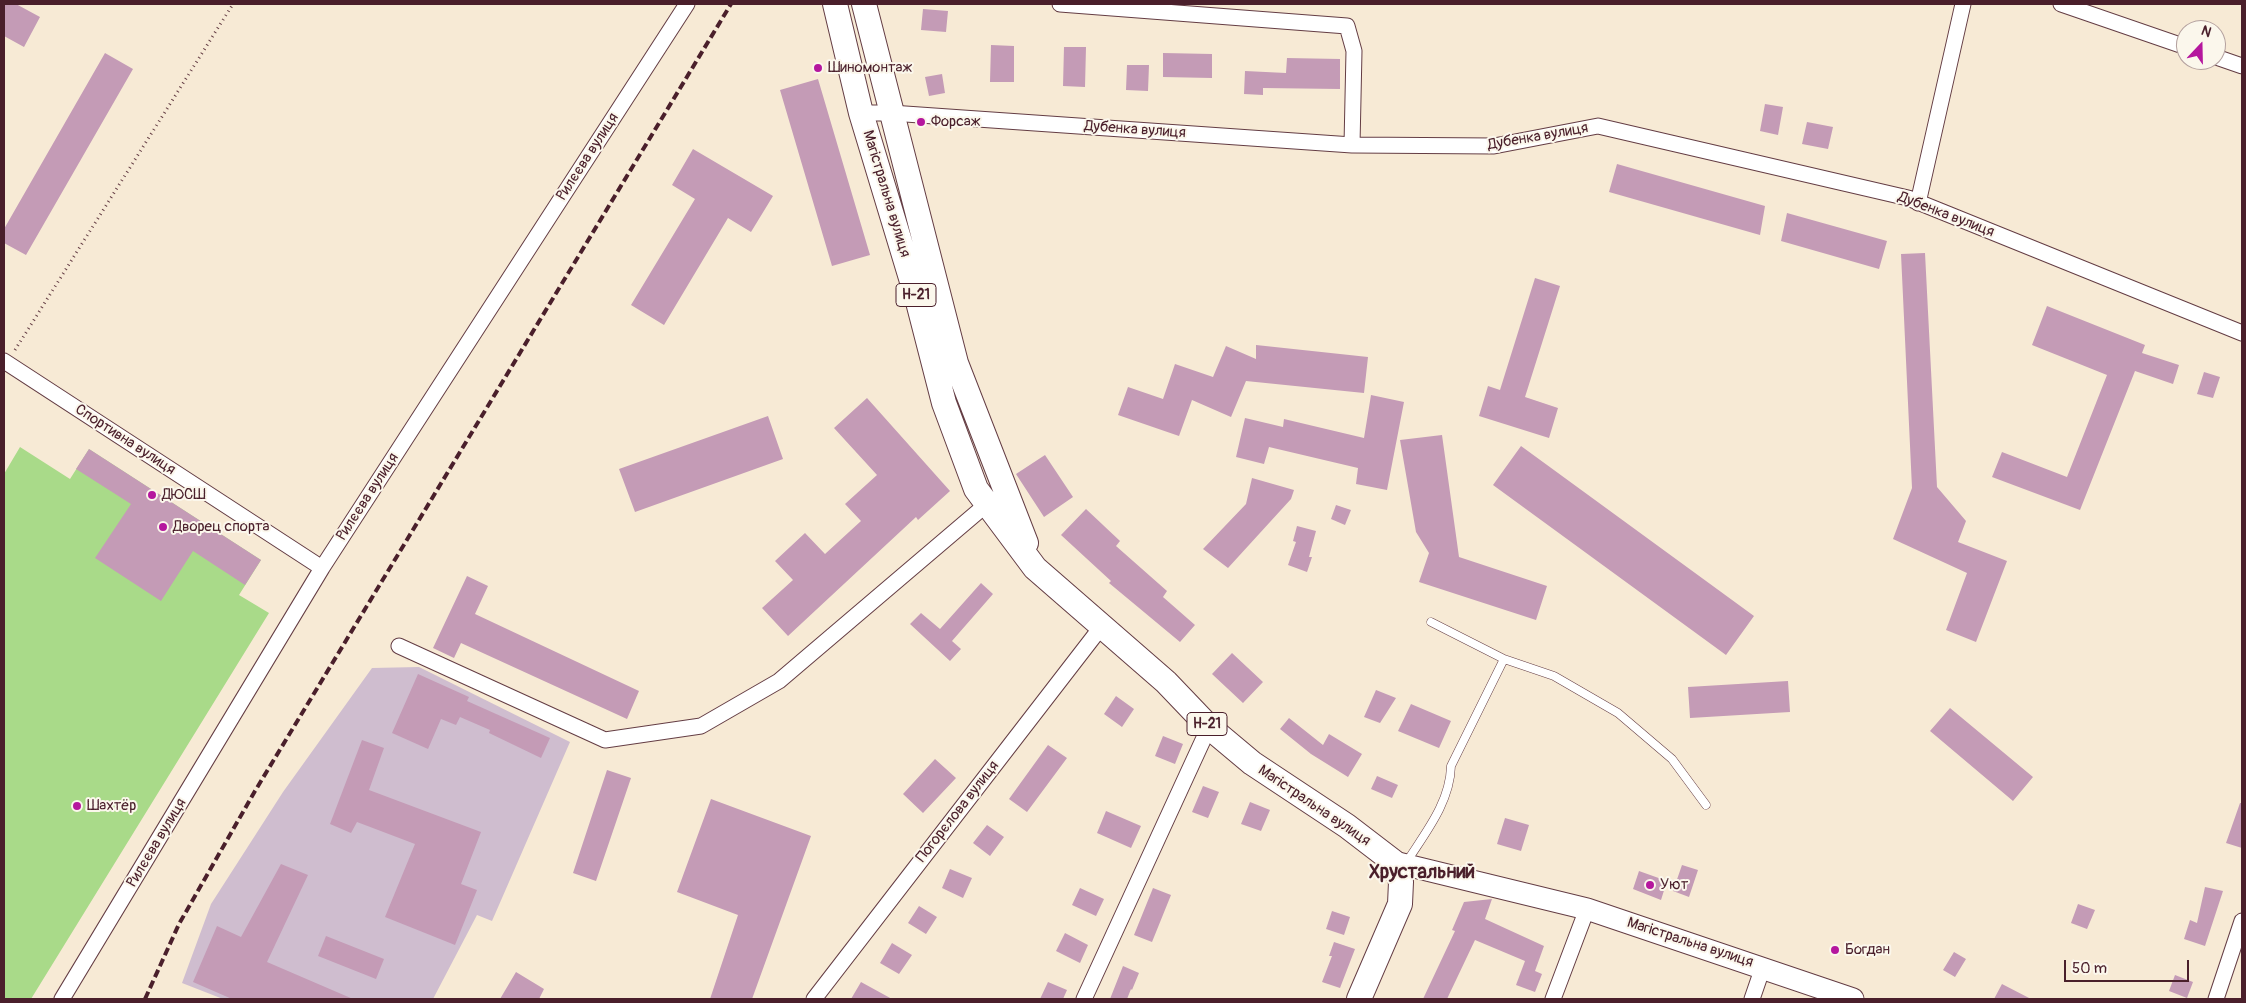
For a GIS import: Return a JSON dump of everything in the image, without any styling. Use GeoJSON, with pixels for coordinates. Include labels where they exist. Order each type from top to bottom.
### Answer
{"type":"FeatureCollection","features":[{"type":"Feature","properties":{"kind":"main road","name":"Магістральна вулиця"},"geometry":{"type":"LineString","coordinates":[[835,4],[861,113],[917,298],[944,403],[976,489],[1035,568],[1166,682],[1209,727],[1252,763],[1400,863]]}},
{"type":"Feature","properties":{"kind":"main road","name":"Магістральна вулиця"},"geometry":{"type":"LineString","coordinates":[[864,4],[956,362],[1035,568]]}},
{"type":"Feature","properties":{"kind":"main road"},"geometry":{"type":"LineString","coordinates":[[1359,999],[1400,904],[1400,863]]}},
{"type":"Feature","properties":{"kind":"street","name":"Рилєєва вулиця"},"geometry":{"type":"LineString","coordinates":[[62,999],[322,568],[688,4]]}},
{"type":"Feature","properties":{"kind":"street"},"geometry":{"type":"LineString","coordinates":[[1060,4],[1347,26],[1354,50],[1352,145]]}},
{"type":"Feature","properties":{"kind":"street"},"geometry":{"type":"LineString","coordinates":[[1918,203],[1963,4]]}},
{"type":"Feature","properties":{"kind":"street"},"geometry":{"type":"LineString","coordinates":[[2061,4],[2176,43]]}},
{"type":"Feature","properties":{"kind":"street"},"geometry":{"type":"LineString","coordinates":[[2226,60],[2242,66]]}},
{"type":"Feature","properties":{"kind":"street","name":"Дубенка вулиця"},"geometry":{"type":"LineString","coordinates":[[861,113],[891,113],[1352,145],[1494,146],[1598,126],[1908,198],[2242,333]]}},
{"type":"Feature","properties":{"kind":"street","name":"Спортивна вулиця"},"geometry":{"type":"LineString","coordinates":[[5,362],[322,568]]}},
{"type":"Feature","properties":{"kind":"street"},"geometry":{"type":"LineString","coordinates":[[399,646],[605,740],[701,726],[780,681],[987,504]]}},
{"type":"Feature","properties":{"kind":"street","name":"Погорєлова вулиця"},"geometry":{"type":"LineString","coordinates":[[814,999],[1102,626]]}},
{"type":"Feature","properties":{"kind":"street"},"geometry":{"type":"LineString","coordinates":[[1084,999],[1209,727]]}},
{"type":"Feature","properties":{"kind":"street","name":"Магістральна вулиця"},"geometry":{"type":"LineString","coordinates":[[1400,863],[1587,909],[1853,999]]}},
{"type":"Feature","properties":{"kind":"street"},"geometry":{"type":"LineString","coordinates":[[1553,999],[1587,909]]}},
{"type":"Feature","properties":{"kind":"street"},"geometry":{"type":"LineString","coordinates":[[2216,999],[2242,921]]}},
{"type":"Feature","properties":{"kind":"street"},"geometry":{"type":"LineString","coordinates":[[1752,999],[1763,967]]}},
{"type":"Feature","properties":{"kind":"lane"},"geometry":{"type":"LineString","coordinates":[[1431,622],[1504,659],[1554,676],[1618,713],[1672,759],[1706,805]]}},
{"type":"Feature","properties":{"kind":"lane"},"geometry":{"type":"LineString","coordinates":[[1400,863],[1437,815],[1451,781],[1451,766],[1504,659]]}},
{"type":"Feature","properties":{"kind":"path"},"geometry":{"type":"LineString","coordinates":[[5,362],[233,4]]}},
{"type":"Feature","properties":{"kind":"shaded area"},"geometry":{"type":"Polygon","coordinates":[[[419,667],[570,742],[492,921],[477,915],[433,999],[223,999],[182,983],[211,904],[283,792],[372,668],[419,667]]]}},
{"type":"Feature","properties":{"kind":"green space","name":"Шахтёр"},"geometry":{"type":"Polygon","coordinates":[[[20,447],[70,479],[89,449],[261,560],[239,595],[269,613],[31,999],[4,999],[4,474],[20,447]]]}},
{"type":"Feature","properties":{"kind":"building"},"geometry":{"type":"Polygon","coordinates":[[[4,4],[16,4],[40,17],[24,47],[4,36],[4,4]]]}},
{"type":"Feature","properties":{"kind":"building"},"geometry":{"type":"Polygon","coordinates":[[[923,9],[948,11],[946,32],[921,30],[923,9]]]}},
{"type":"Feature","properties":{"kind":"building"},"geometry":{"type":"Polygon","coordinates":[[[991,45],[1014,46],[1014,82],[990,82],[991,45]]]}},
{"type":"Feature","properties":{"kind":"building"},"geometry":{"type":"Polygon","coordinates":[[[1064,47],[1086,47],[1085,87],[1063,86],[1064,47]]]}},
{"type":"Feature","properties":{"kind":"building"},"geometry":{"type":"Polygon","coordinates":[[[105,53],[133,69],[26,255],[4,243],[4,229],[105,53]]]}},
{"type":"Feature","properties":{"kind":"building"},"geometry":{"type":"Polygon","coordinates":[[[1163,53],[1212,54],[1212,78],[1163,77],[1163,53]]]}},
{"type":"Feature","properties":{"kind":"building"},"geometry":{"type":"Polygon","coordinates":[[[1287,58],[1340,59],[1340,89],[1263,88],[1263,95],[1244,94],[1245,71],[1286,73],[1287,58]]]}},
{"type":"Feature","properties":{"kind":"building"},"geometry":{"type":"Polygon","coordinates":[[[1127,65],[1149,65],[1148,91],[1126,90],[1127,65]]]}},
{"type":"Feature","properties":{"kind":"building"},"geometry":{"type":"Polygon","coordinates":[[[942,74],[945,93],[929,96],[925,77],[942,74]]]}},
{"type":"Feature","properties":{"kind":"building"},"geometry":{"type":"Polygon","coordinates":[[[818,79],[870,255],[832,266],[780,90],[818,79]]]}},
{"type":"Feature","properties":{"kind":"building"},"geometry":{"type":"Polygon","coordinates":[[[1765,104],[1783,107],[1778,135],[1760,131],[1765,104]]]}},
{"type":"Feature","properties":{"kind":"building"},"geometry":{"type":"Polygon","coordinates":[[[1807,122],[1833,127],[1828,149],[1802,144],[1807,122]]]}},
{"type":"Feature","properties":{"kind":"building"},"geometry":{"type":"Polygon","coordinates":[[[693,149],[773,196],[751,232],[728,218],[664,325],[631,305],[695,199],[672,185],[693,149]]]}},
{"type":"Feature","properties":{"kind":"building"},"geometry":{"type":"Polygon","coordinates":[[[1617,164],[1765,206],[1760,235],[1609,192],[1617,164]]]}},
{"type":"Feature","properties":{"kind":"building"},"geometry":{"type":"Polygon","coordinates":[[[1787,213],[1887,241],[1879,269],[1781,241],[1787,213]]]}},
{"type":"Feature","properties":{"kind":"building"},"geometry":{"type":"Polygon","coordinates":[[[1925,253],[1937,487],[1966,521],[1958,542],[2007,561],[1976,642],[1946,630],[1967,573],[1893,539],[1912,488],[1901,254],[1925,253]]]}},
{"type":"Feature","properties":{"kind":"building"},"geometry":{"type":"Polygon","coordinates":[[[1535,278],[1560,286],[1525,397],[1558,408],[1549,438],[1479,416],[1488,386],[1500,390],[1535,278]]]}},
{"type":"Feature","properties":{"kind":"building"},"geometry":{"type":"Polygon","coordinates":[[[2047,306],[2145,345],[2142,353],[2179,365],[2173,384],[2135,371],[2080,510],[1992,477],[2002,452],[2067,477],[2107,375],[2032,345],[2047,306]]]}},
{"type":"Feature","properties":{"kind":"building"},"geometry":{"type":"Polygon","coordinates":[[[1256,345],[1368,357],[1364,393],[1246,381],[1231,417],[1192,400],[1179,436],[1118,415],[1128,387],[1163,399],[1175,364],[1213,377],[1226,346],[1256,359],[1256,345]]]}},
{"type":"Feature","properties":{"kind":"building"},"geometry":{"type":"Polygon","coordinates":[[[2204,372],[2220,377],[2213,398],[2197,394],[2204,372]]]}},
{"type":"Feature","properties":{"kind":"building"},"geometry":{"type":"Polygon","coordinates":[[[1371,395],[1404,402],[1387,490],[1356,484],[1358,468],[1269,447],[1264,464],[1236,457],[1245,418],[1283,427],[1284,419],[1364,438],[1371,395]]]}},
{"type":"Feature","properties":{"kind":"building"},"geometry":{"type":"Polygon","coordinates":[[[867,398],[950,491],[918,520],[916,517],[788,636],[762,608],[793,580],[775,561],[805,533],[825,554],[861,521],[845,504],[877,475],[834,428],[867,398]]]}},
{"type":"Feature","properties":{"kind":"building"},"geometry":{"type":"Polygon","coordinates":[[[768,416],[783,459],[635,512],[619,469],[768,416]]]}},
{"type":"Feature","properties":{"kind":"building"},"geometry":{"type":"Polygon","coordinates":[[[1442,435],[1459,557],[1547,586],[1536,620],[1419,582],[1429,553],[1416,532],[1400,440],[1442,435]]]}},
{"type":"Feature","properties":{"kind":"building"},"geometry":{"type":"Polygon","coordinates":[[[1521,446],[1754,616],[1726,655],[1493,485],[1521,446]]]}},
{"type":"Feature","properties":{"kind":"building","name":"Дворец спорта"},"geometry":{"type":"Polygon","coordinates":[[[89,449],[261,560],[245,585],[193,551],[161,601],[95,558],[131,504],[76,469],[89,449]]]}},
{"type":"Feature","properties":{"kind":"building"},"geometry":{"type":"Polygon","coordinates":[[[1045,455],[1073,497],[1044,517],[1016,474],[1045,455]]]}},
{"type":"Feature","properties":{"kind":"building"},"geometry":{"type":"Polygon","coordinates":[[[1252,478],[1294,490],[1291,499],[1228,568],[1203,549],[1246,504],[1252,478]]]}},
{"type":"Feature","properties":{"kind":"building"},"geometry":{"type":"Polygon","coordinates":[[[1336,505],[1351,510],[1345,525],[1331,519],[1336,505]]]}},
{"type":"Feature","properties":{"kind":"building"},"geometry":{"type":"Polygon","coordinates":[[[1086,509],[1120,541],[1116,546],[1167,591],[1163,597],[1195,625],[1180,642],[1109,583],[1111,581],[1061,535],[1086,509]]]}},
{"type":"Feature","properties":{"kind":"building"},"geometry":{"type":"Polygon","coordinates":[[[1297,526],[1316,531],[1309,557],[1312,557],[1307,572],[1288,565],[1296,542],[1293,541],[1297,526]]]}},
{"type":"Feature","properties":{"kind":"building"},"geometry":{"type":"Polygon","coordinates":[[[467,576],[488,586],[475,614],[639,691],[627,719],[461,643],[454,658],[433,648],[467,576]]]}},
{"type":"Feature","properties":{"kind":"building"},"geometry":{"type":"Polygon","coordinates":[[[981,583],[993,594],[952,641],[961,649],[950,661],[910,624],[921,613],[940,629],[981,583]]]}},
{"type":"Feature","properties":{"kind":"building"},"geometry":{"type":"Polygon","coordinates":[[[1232,653],[1263,682],[1243,703],[1212,674],[1232,653]]]}},
{"type":"Feature","properties":{"kind":"building"},"geometry":{"type":"Polygon","coordinates":[[[418,674],[469,697],[467,701],[550,738],[541,758],[489,733],[490,730],[460,717],[456,725],[441,719],[428,749],[392,733],[418,674]]]}},
{"type":"Feature","properties":{"kind":"building"},"geometry":{"type":"Polygon","coordinates":[[[1788,681],[1790,712],[1690,718],[1688,687],[1788,681]]]}},
{"type":"Feature","properties":{"kind":"building"},"geometry":{"type":"Polygon","coordinates":[[[1376,690],[1396,698],[1380,723],[1364,717],[1376,690]]]}},
{"type":"Feature","properties":{"kind":"building"},"geometry":{"type":"Polygon","coordinates":[[[1116,696],[1134,709],[1122,727],[1104,714],[1116,696]]]}},
{"type":"Feature","properties":{"kind":"building"},"geometry":{"type":"Polygon","coordinates":[[[1411,704],[1451,721],[1439,748],[1398,731],[1411,704]]]}},
{"type":"Feature","properties":{"kind":"building"},"geometry":{"type":"Polygon","coordinates":[[[1950,708],[2033,777],[2013,801],[1930,731],[1950,708]]]}},
{"type":"Feature","properties":{"kind":"building"},"geometry":{"type":"Polygon","coordinates":[[[1289,718],[1323,745],[1329,734],[1362,754],[1348,777],[1311,754],[1280,729],[1289,718]]]}},
{"type":"Feature","properties":{"kind":"building"},"geometry":{"type":"Polygon","coordinates":[[[1163,736],[1183,744],[1175,764],[1155,756],[1163,736]]]}},
{"type":"Feature","properties":{"kind":"building"},"geometry":{"type":"Polygon","coordinates":[[[362,740],[384,748],[369,790],[481,832],[461,884],[477,890],[455,945],[385,917],[415,844],[357,822],[351,833],[330,824],[362,740]]]}},
{"type":"Feature","properties":{"kind":"building"},"geometry":{"type":"Polygon","coordinates":[[[1048,745],[1067,758],[1027,812],[1009,799],[1048,745]]]}},
{"type":"Feature","properties":{"kind":"building"},"geometry":{"type":"Polygon","coordinates":[[[935,759],[956,778],[923,813],[903,794],[935,759]]]}},
{"type":"Feature","properties":{"kind":"building"},"geometry":{"type":"Polygon","coordinates":[[[607,770],[631,778],[596,881],[573,873],[607,770]]]}},
{"type":"Feature","properties":{"kind":"building"},"geometry":{"type":"Polygon","coordinates":[[[1377,776],[1398,785],[1392,798],[1371,789],[1377,776]]]}},
{"type":"Feature","properties":{"kind":"building"},"geometry":{"type":"Polygon","coordinates":[[[1203,786],[1219,792],[1208,818],[1192,812],[1203,786]]]}},
{"type":"Feature","properties":{"kind":"building"},"geometry":{"type":"Polygon","coordinates":[[[711,799],[811,836],[752,999],[710,999],[738,915],[677,892],[711,799]]]}},
{"type":"Feature","properties":{"kind":"building"},"geometry":{"type":"Polygon","coordinates":[[[1250,802],[1270,810],[1261,831],[1241,824],[1250,802]]]}},
{"type":"Feature","properties":{"kind":"building"},"geometry":{"type":"Polygon","coordinates":[[[2240,803],[2242,803],[2242,848],[2226,843],[2240,803]]]}},
{"type":"Feature","properties":{"kind":"building"},"geometry":{"type":"Polygon","coordinates":[[[1106,811],[1141,826],[1131,848],[1097,833],[1106,811]]]}},
{"type":"Feature","properties":{"kind":"building"},"geometry":{"type":"Polygon","coordinates":[[[1505,818],[1529,825],[1521,851],[1497,844],[1505,818]]]}},
{"type":"Feature","properties":{"kind":"building"},"geometry":{"type":"Polygon","coordinates":[[[987,825],[1004,837],[990,856],[973,843],[987,825]]]}},
{"type":"Feature","properties":{"kind":"building"},"geometry":{"type":"Polygon","coordinates":[[[281,864],[308,875],[267,962],[353,999],[232,999],[193,982],[217,926],[241,937],[281,864]]]}},
{"type":"Feature","properties":{"kind":"building"},"geometry":{"type":"Polygon","coordinates":[[[1682,865],[1698,870],[1689,897],[1673,891],[1682,865]]]}},
{"type":"Feature","properties":{"kind":"building"},"geometry":{"type":"Polygon","coordinates":[[[950,869],[972,878],[963,898],[942,888],[950,869]]]}},
{"type":"Feature","properties":{"kind":"building","name":"Уют"},"geometry":{"type":"Polygon","coordinates":[[[1639,871],[1667,881],[1661,900],[1633,889],[1639,871]]]}},
{"type":"Feature","properties":{"kind":"building"},"geometry":{"type":"Polygon","coordinates":[[[2205,887],[2223,891],[2205,946],[2184,939],[2190,920],[2197,923],[2205,887]]]}},
{"type":"Feature","properties":{"kind":"building"},"geometry":{"type":"Polygon","coordinates":[[[1080,888],[1104,899],[1096,916],[1072,905],[1080,888]]]}},
{"type":"Feature","properties":{"kind":"building"},"geometry":{"type":"Polygon","coordinates":[[[1153,888],[1171,895],[1152,942],[1134,935],[1153,888]]]}},
{"type":"Feature","properties":{"kind":"building"},"geometry":{"type":"Polygon","coordinates":[[[1492,899],[1485,919],[1544,946],[1535,971],[1542,974],[1535,992],[1516,985],[1525,961],[1475,940],[1447,999],[1423,999],[1455,931],[1452,930],[1464,902],[1492,899]]]}},
{"type":"Feature","properties":{"kind":"building"},"geometry":{"type":"Polygon","coordinates":[[[2078,904],[2095,910],[2087,929],[2071,923],[2078,904]]]}},
{"type":"Feature","properties":{"kind":"building"},"geometry":{"type":"Polygon","coordinates":[[[919,906],[937,917],[926,934],[908,923],[919,906]]]}},
{"type":"Feature","properties":{"kind":"building"},"geometry":{"type":"Polygon","coordinates":[[[1332,911],[1350,917],[1344,935],[1326,929],[1332,911]]]}},
{"type":"Feature","properties":{"kind":"building"},"geometry":{"type":"Polygon","coordinates":[[[1065,933],[1088,945],[1080,963],[1056,951],[1065,933]]]}},
{"type":"Feature","properties":{"kind":"building"},"geometry":{"type":"Polygon","coordinates":[[[326,936],[384,959],[376,979],[318,956],[326,936]]]}},
{"type":"Feature","properties":{"kind":"building"},"geometry":{"type":"Polygon","coordinates":[[[1334,942],[1355,949],[1340,988],[1322,982],[1332,956],[1329,956],[1334,942]]]}},
{"type":"Feature","properties":{"kind":"building"},"geometry":{"type":"Polygon","coordinates":[[[892,943],[912,955],[899,974],[880,963],[892,943]]]}},
{"type":"Feature","properties":{"kind":"building"},"geometry":{"type":"Polygon","coordinates":[[[1954,952],[1966,959],[1955,977],[1943,970],[1954,952]]]}},
{"type":"Feature","properties":{"kind":"building"},"geometry":{"type":"Polygon","coordinates":[[[1123,966],[1139,973],[1127,999],[1110,999],[1123,966]]]}},
{"type":"Feature","properties":{"kind":"building"},"geometry":{"type":"Polygon","coordinates":[[[516,972],[544,989],[539,999],[500,999],[516,972]]]}},
{"type":"Feature","properties":{"kind":"building"},"geometry":{"type":"Polygon","coordinates":[[[2175,975],[2193,982],[2187,998],[2169,991],[2175,975]]]}},
{"type":"Feature","properties":{"kind":"building"},"geometry":{"type":"Polygon","coordinates":[[[861,982],[892,999],[851,999],[861,982]]]}},
{"type":"Feature","properties":{"kind":"building"},"geometry":{"type":"Polygon","coordinates":[[[1048,982],[1067,990],[1063,999],[1040,999],[1048,982]]]}},
{"type":"Feature","properties":{"kind":"building"},"geometry":{"type":"Polygon","coordinates":[[[2002,984],[2031,999],[1994,999],[2002,984]]]}},
{"type":"Feature","properties":{"kind":"railway"},"geometry":{"type":"LineString","coordinates":[[145,999],[179,924],[255,791],[731,4]]}},
{"type":"Feature","properties":{"kind":"place","name":"Шиномонтаж"},"geometry":{"type":"Point","coordinates":[818,68]}},
{"type":"Feature","properties":{"kind":"place","name":"Форсаж"},"geometry":{"type":"Point","coordinates":[921,122]}},
{"type":"Feature","properties":{"kind":"place","name":"ДЮСШ"},"geometry":{"type":"Point","coordinates":[152,495]}},
{"type":"Feature","properties":{"kind":"place","name":"Дворец спорта"},"geometry":{"type":"Point","coordinates":[163,527]}},
{"type":"Feature","properties":{"kind":"place","name":"Шахтёр"},"geometry":{"type":"Point","coordinates":[77,806]}},
{"type":"Feature","properties":{"kind":"place","name":"Уют"},"geometry":{"type":"Point","coordinates":[1650,885]}},
{"type":"Feature","properties":{"kind":"place","name":"Богдан"},"geometry":{"type":"Point","coordinates":[1835,950]}},
{"type":"Feature","properties":{"kind":"district","name":"Хрустальний"},"geometry":{"type":"Point","coordinates":[1422,873]}}]}
